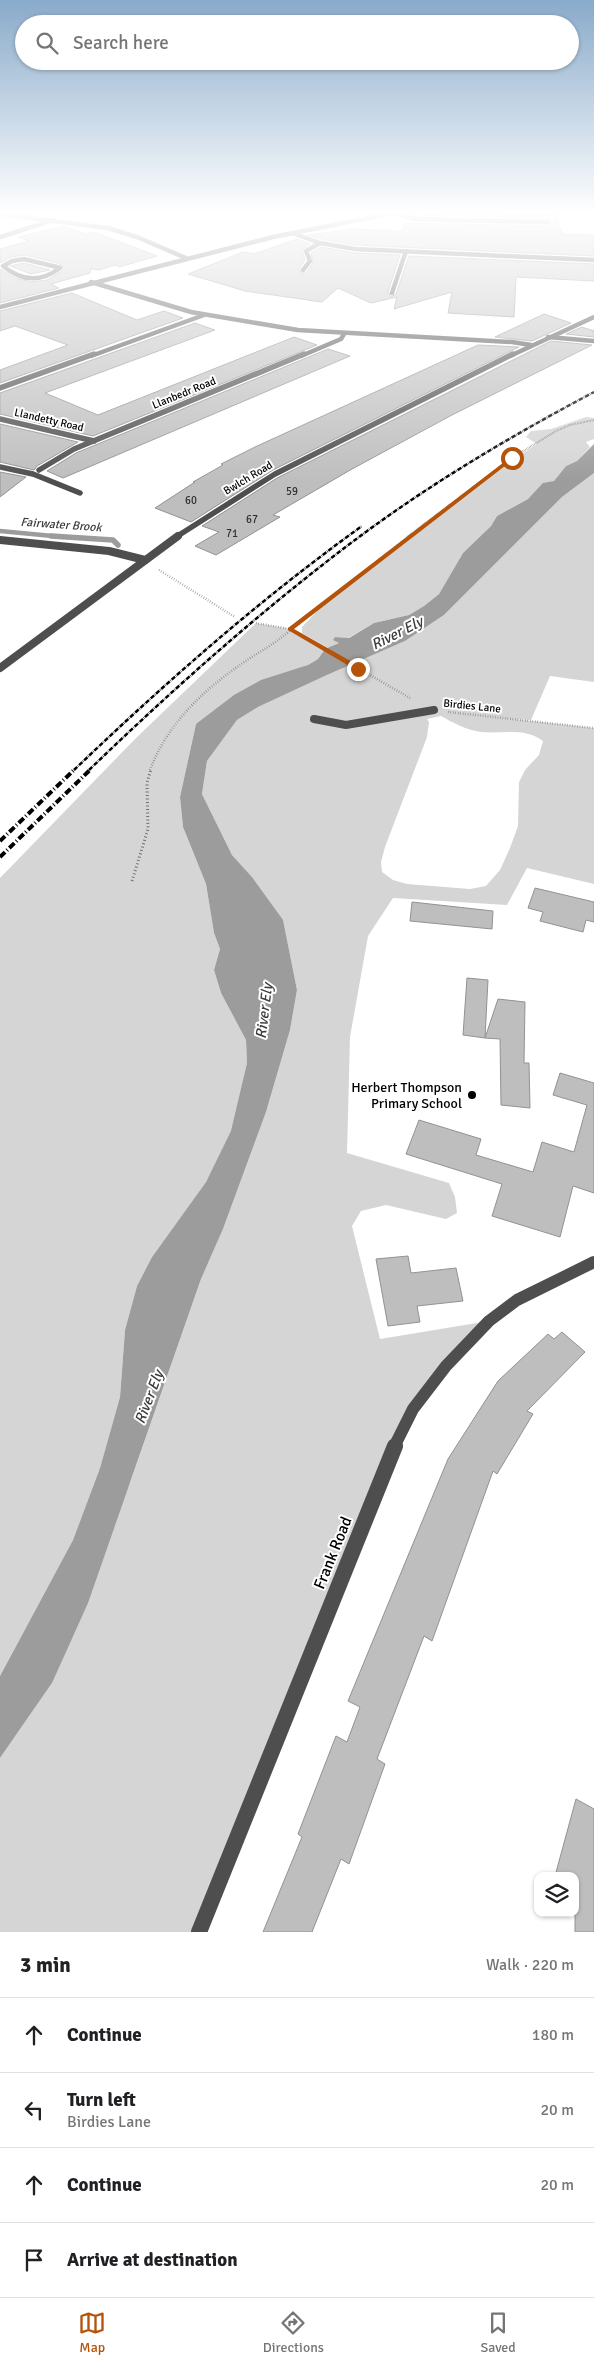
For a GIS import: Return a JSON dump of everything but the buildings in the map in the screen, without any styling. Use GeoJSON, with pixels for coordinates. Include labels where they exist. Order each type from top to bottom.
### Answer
{"type":"FeatureCollection","features":[{"type":"Feature","properties":{"kind":"street"},"geometry":{"type":"LineString","coordinates":[[0,307],[14,303]]}},
{"type":"Feature","properties":{"kind":"street"},"geometry":{"type":"LineString","coordinates":[[164,303],[205,315],[298,330],[512,342],[530,345]]}},
{"type":"Feature","properties":{"kind":"street"},"geometry":{"type":"LineString","coordinates":[[0,388],[205,315]]}},
{"type":"Feature","properties":{"kind":"street","name":"Bwlch Road"},"geometry":{"type":"LineString","coordinates":[[0,668],[145,560],[232,500],[275,474],[530,345],[594,317]]}},
{"type":"Feature","properties":{"kind":"street","name":"Llanbedr Road"},"geometry":{"type":"LineString","coordinates":[[33,474],[74,449],[341,339],[344,334]]}},
{"type":"Feature","properties":{"kind":"street"},"geometry":{"type":"LineString","coordinates":[[548,337],[555,340],[594,341]]}},
{"type":"Feature","properties":{"kind":"street","name":"Llandetty Road"},"geometry":{"type":"LineString","coordinates":[[0,419],[94,441]]}},
{"type":"Feature","properties":{"kind":"street"},"geometry":{"type":"LineString","coordinates":[[0,467],[33,474],[80,493]]}},
{"type":"Feature","properties":{"kind":"street"},"geometry":{"type":"LineString","coordinates":[[0,540],[109,551],[145,560]]}},
{"type":"Feature","properties":{"kind":"street"},"geometry":{"type":"LineString","coordinates":[[314,719],[346,725],[434,710]]}},
{"type":"Feature","properties":{"kind":"street","name":"Frank Road"},"geometry":{"type":"LineString","coordinates":[[199,1932],[392,1451],[413,1409],[446,1366],[489,1321],[517,1300],[548,1282],[594,1262]]}},
{"type":"Feature","properties":{"kind":"path"},"geometry":{"type":"LineString","coordinates":[[132,880],[143,854],[148,827],[146,789],[149,772],[160,747],[176,723],[198,700],[245,659],[276,641],[512,458],[556,431],[594,420]]}},
{"type":"Feature","properties":{"kind":"path"},"geometry":{"type":"LineString","coordinates":[[145,560],[235,618]]}},
{"type":"Feature","properties":{"kind":"path"},"geometry":{"type":"LineString","coordinates":[[256,623],[290,629]]}},
{"type":"Feature","properties":{"kind":"path","name":"Birdies Lane"},"geometry":{"type":"LineString","coordinates":[[290,629],[358,669],[434,710],[594,728]]}},
{"type":"Feature","properties":{"kind":"shaded area"},"geometry":{"type":"Polygon","coordinates":[[[586,417],[594,418],[594,439],[586,442],[590,447],[577,461],[566,466],[554,481],[543,484],[528,499],[497,516],[491,526],[463,553],[439,594],[424,606],[409,615],[374,623],[348,638],[335,637],[339,643],[328,648],[302,633],[302,627],[321,607],[502,467],[537,444],[526,437],[531,431],[551,429],[586,417]]]}},
{"type":"Feature","properties":{"kind":"shaded area"},"geometry":{"type":"Polygon","coordinates":[[[594,473],[594,682],[550,676],[531,720],[506,718],[594,728],[594,884],[527,868],[507,905],[393,898],[368,936],[350,1037],[347,1153],[449,1183],[455,1197],[457,1213],[446,1219],[386,1205],[361,1211],[352,1226],[380,1339],[489,1321],[413,1409],[199,1932],[0,1932],[0,1758],[52,1683],[131,1480],[201,1279],[223,1229],[266,1112],[290,1030],[297,990],[283,921],[252,877],[232,855],[202,794],[207,761],[237,720],[258,707],[405,641],[444,615],[562,497],[594,473]],[[441,716],[427,719],[429,722],[427,737],[385,847],[381,862],[382,872],[393,880],[407,884],[470,889],[486,886],[500,870],[510,848],[518,826],[519,782],[525,770],[539,755],[543,741],[529,734],[476,731],[460,726],[441,716]]]}},
{"type":"Feature","properties":{"kind":"shaded area"},"geometry":{"type":"Polygon","coordinates":[[[256,623],[290,629],[325,649],[318,659],[308,665],[287,673],[196,724],[180,797],[183,827],[206,884],[214,933],[220,949],[214,970],[221,993],[246,1040],[247,1063],[232,1131],[206,1182],[152,1257],[137,1286],[125,1330],[120,1397],[100,1468],[73,1540],[0,1676],[0,878],[135,739],[256,623]]]}},
{"type":"Feature","properties":{"kind":"water","name":"River Ely"},"geometry":{"type":"Polygon","coordinates":[[[594,444],[594,473],[562,497],[444,615],[405,641],[258,707],[237,720],[207,761],[202,794],[232,855],[252,877],[283,920],[297,990],[290,1030],[266,1112],[223,1229],[201,1279],[88,1603],[52,1683],[0,1758],[0,1676],[73,1540],[100,1468],[120,1397],[125,1330],[137,1286],[152,1257],[206,1182],[231,1131],[247,1063],[246,1040],[221,993],[214,970],[220,949],[214,933],[206,884],[183,827],[180,797],[196,724],[234,695],[261,680],[308,665],[318,659],[325,649],[339,643],[333,640],[335,637],[349,638],[374,623],[409,615],[424,606],[439,594],[463,553],[491,526],[497,516],[528,499],[543,483],[554,481],[566,466],[577,461],[594,444]]]}},
{"type":"Feature","properties":{"kind":"waterway","name":"Fairwater Brook"},"geometry":{"type":"LineString","coordinates":[[0,531],[56,536]]}},
{"type":"Feature","properties":{"kind":"waterway","name":"Fairwater Brook"},"geometry":{"type":"LineString","coordinates":[[51,536],[56,536]]}},
{"type":"Feature","properties":{"kind":"waterway","name":"Fairwater Brook"},"geometry":{"type":"LineString","coordinates":[[56,536],[113,540],[118,545]]}},
{"type":"Feature","properties":{"kind":"waterway","name":"Fairwater Brook"},"geometry":{"type":"LineString","coordinates":[[56,536],[63,537]]}},
{"type":"Feature","properties":{"kind":"railway"},"geometry":{"type":"LineString","coordinates":[[89,770],[220,649],[359,537],[416,497],[474,460],[594,392]]}},
{"type":"Feature","properties":{"kind":"railway"},"geometry":{"type":"LineString","coordinates":[[74,770],[214,643],[286,583],[362,526]]}},
{"type":"Feature","properties":{"kind":"railway"},"geometry":{"type":"LineString","coordinates":[[0,841],[75,769]]}},
{"type":"Feature","properties":{"kind":"railway"},"geometry":{"type":"LineString","coordinates":[[0,857],[91,769]]}},
{"type":"Feature","properties":{"kind":"place","name":"Herbert Thompson Primary School"},"geometry":{"type":"Point","coordinates":[472,1095]}},
{"type":"Feature","properties":{"kind":"route"},"geometry":{"type":"LineString","coordinates":[[358,669],[290,629],[442,510],[512,458]]}}]}
